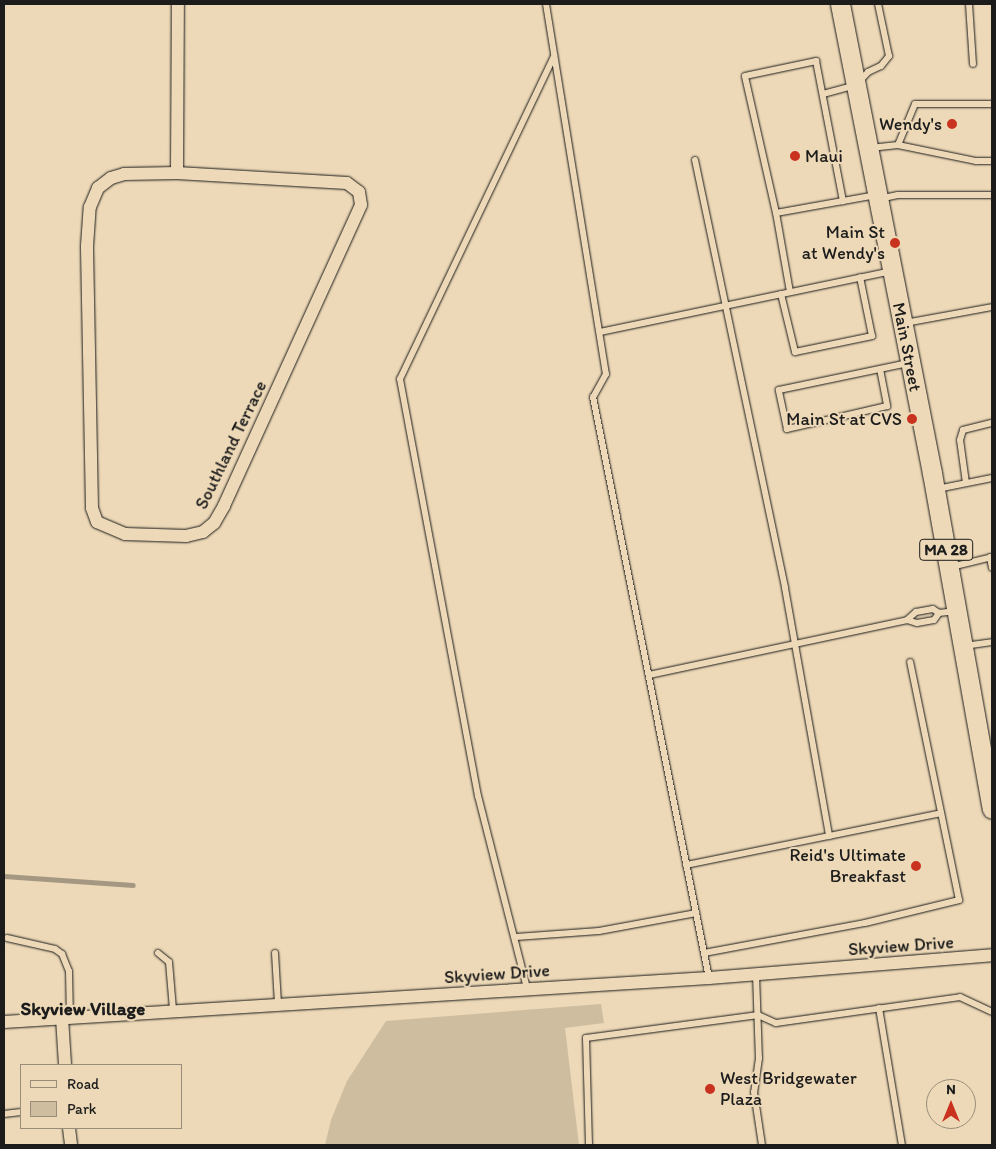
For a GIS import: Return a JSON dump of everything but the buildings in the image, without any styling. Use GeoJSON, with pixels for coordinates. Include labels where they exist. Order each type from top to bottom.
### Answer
{"type":"FeatureCollection","features":[{"type":"Feature","properties":{"kind":"main road","name":"Main Street"},"geometry":{"type":"LineString","coordinates":[[840,4],[950,567],[948,612],[963,646],[992,809]]}},
{"type":"Feature","properties":{"kind":"street"},"geometry":{"type":"LineString","coordinates":[[177,173],[178,4]]}},
{"type":"Feature","properties":{"kind":"street","name":"Southland Terrace"},"geometry":{"type":"LineString","coordinates":[[177,173],[347,183],[359,192],[361,205],[224,506],[214,523],[203,532],[186,536],[125,534],[97,522],[92,508],[87,246],[90,207],[98,188],[111,178],[124,174],[177,173]]}},
{"type":"Feature","properties":{"kind":"street","name":"Skyview Drive"},"geometry":{"type":"LineString","coordinates":[[4,1022],[709,978],[992,955]]}},
{"type":"Feature","properties":{"kind":"street"},"geometry":{"type":"LineString","coordinates":[[65,1064],[66,1018]]}},
{"type":"Feature","properties":{"kind":"street"},"geometry":{"type":"LineString","coordinates":[[69,1129],[71,1145]]}},
{"type":"Feature","properties":{"kind":"lane"},"geometry":{"type":"LineString","coordinates":[[546,4],[606,374],[593,397],[709,978]]}},
{"type":"Feature","properties":{"kind":"lane"},"geometry":{"type":"LineString","coordinates":[[823,94],[856,85],[868,72],[881,66],[888,56],[878,4]]}},
{"type":"Feature","properties":{"kind":"lane"},"geometry":{"type":"LineString","coordinates":[[969,4],[973,64]]}},
{"type":"Feature","properties":{"kind":"lane"},"geometry":{"type":"LineString","coordinates":[[527,988],[516,937],[478,796],[400,380],[554,55]]}},
{"type":"Feature","properties":{"kind":"lane"},"geometry":{"type":"LineString","coordinates":[[790,292],[776,213],[745,76],[816,61],[843,201]]}},
{"type":"Feature","properties":{"kind":"lane"},"geometry":{"type":"LineString","coordinates":[[898,145],[915,104],[992,104]]}},
{"type":"Feature","properties":{"kind":"lane"},"geometry":{"type":"LineString","coordinates":[[868,148],[898,145],[976,161],[992,161]]}},
{"type":"Feature","properties":{"kind":"lane"},"geometry":{"type":"LineString","coordinates":[[695,160],[794,645],[829,836]]}},
{"type":"Feature","properties":{"kind":"lane"},"geometry":{"type":"LineString","coordinates":[[776,213],[843,201],[898,195],[992,195]]}},
{"type":"Feature","properties":{"kind":"lane"},"geometry":{"type":"LineString","coordinates":[[600,332],[892,271]]}},
{"type":"Feature","properties":{"kind":"lane"},"geometry":{"type":"LineString","coordinates":[[781,294],[795,352],[872,336],[860,278]]}},
{"type":"Feature","properties":{"kind":"lane"},"geometry":{"type":"LineString","coordinates":[[902,324],[992,307]]}},
{"type":"Feature","properties":{"kind":"lane"},"geometry":{"type":"LineString","coordinates":[[880,369],[886,406],[787,429],[779,390],[880,369],[909,363]]}},
{"type":"Feature","properties":{"kind":"lane"},"geometry":{"type":"LineString","coordinates":[[966,483],[960,440],[963,430],[992,422]]}},
{"type":"Feature","properties":{"kind":"lane"},"geometry":{"type":"LineString","coordinates":[[936,490],[992,478]]}},
{"type":"Feature","properties":{"kind":"lane"},"geometry":{"type":"LineString","coordinates":[[950,567],[991,557],[992,568]]}},
{"type":"Feature","properties":{"kind":"lane"},"geometry":{"type":"LineString","coordinates":[[649,675],[907,620],[916,612],[933,609],[948,612]]}},
{"type":"Feature","properties":{"kind":"lane"},"geometry":{"type":"LineString","coordinates":[[907,620],[917,623],[934,620],[948,612]]}},
{"type":"Feature","properties":{"kind":"lane"},"geometry":{"type":"LineString","coordinates":[[963,646],[992,642]]}},
{"type":"Feature","properties":{"kind":"lane"},"geometry":{"type":"LineString","coordinates":[[704,953],[865,923],[959,900],[910,662]]}},
{"type":"Feature","properties":{"kind":"lane"},"geometry":{"type":"LineString","coordinates":[[686,865],[941,813]]}},
{"type":"Feature","properties":{"kind":"lane"},"geometry":{"type":"LineString","coordinates":[[516,937],[599,931],[696,913]]}},
{"type":"Feature","properties":{"kind":"lane"},"geometry":{"type":"LineString","coordinates":[[7,938],[55,949],[62,954],[69,971],[66,1018]]}},
{"type":"Feature","properties":{"kind":"lane"},"geometry":{"type":"LineString","coordinates":[[158,953],[169,962],[173,1010]]}},
{"type":"Feature","properties":{"kind":"lane"},"geometry":{"type":"LineString","coordinates":[[275,953],[278,1004]]}},
{"type":"Feature","properties":{"kind":"lane"},"geometry":{"type":"LineString","coordinates":[[756,974],[759,1058],[754,1092],[762,1145]]}},
{"type":"Feature","properties":{"kind":"lane"},"geometry":{"type":"LineString","coordinates":[[589,1145],[586,1038],[758,1015],[776,1023],[960,997],[992,1012]]}},
{"type":"Feature","properties":{"kind":"lane"},"geometry":{"type":"LineString","coordinates":[[879,1008],[902,1145]]}},
{"type":"Feature","properties":{"kind":"lane"},"geometry":{"type":"LineString","coordinates":[[4,1114],[20,1112]]}},
{"type":"Feature","properties":{"kind":"green space"},"geometry":{"type":"Polygon","coordinates":[[[601,1004],[604,1023],[565,1028],[579,1145],[325,1145],[331,1120],[347,1081],[386,1021],[601,1004]]]}},
{"type":"Feature","properties":{"kind":"waterway"},"geometry":{"type":"LineString","coordinates":[[4,876],[133,885]]}},
{"type":"Feature","properties":{"kind":"place","name":"Wendy's"},"geometry":{"type":"Point","coordinates":[952,124]}},
{"type":"Feature","properties":{"kind":"place","name":"Maui"},"geometry":{"type":"Point","coordinates":[795,156]}},
{"type":"Feature","properties":{"kind":"place","name":"Main St at Wendy's"},"geometry":{"type":"Point","coordinates":[895,243]}},
{"type":"Feature","properties":{"kind":"place","name":"Main St at CVS"},"geometry":{"type":"Point","coordinates":[912,419]}},
{"type":"Feature","properties":{"kind":"place","name":"Reid's Ultimate Breakfast"},"geometry":{"type":"Point","coordinates":[916,866]}},
{"type":"Feature","properties":{"kind":"place","name":"West Bridgewater Plaza"},"geometry":{"type":"Point","coordinates":[710,1089]}},
{"type":"Feature","properties":{"kind":"district","name":"Skyview Village"},"geometry":{"type":"Point","coordinates":[83,1009]}}]}
